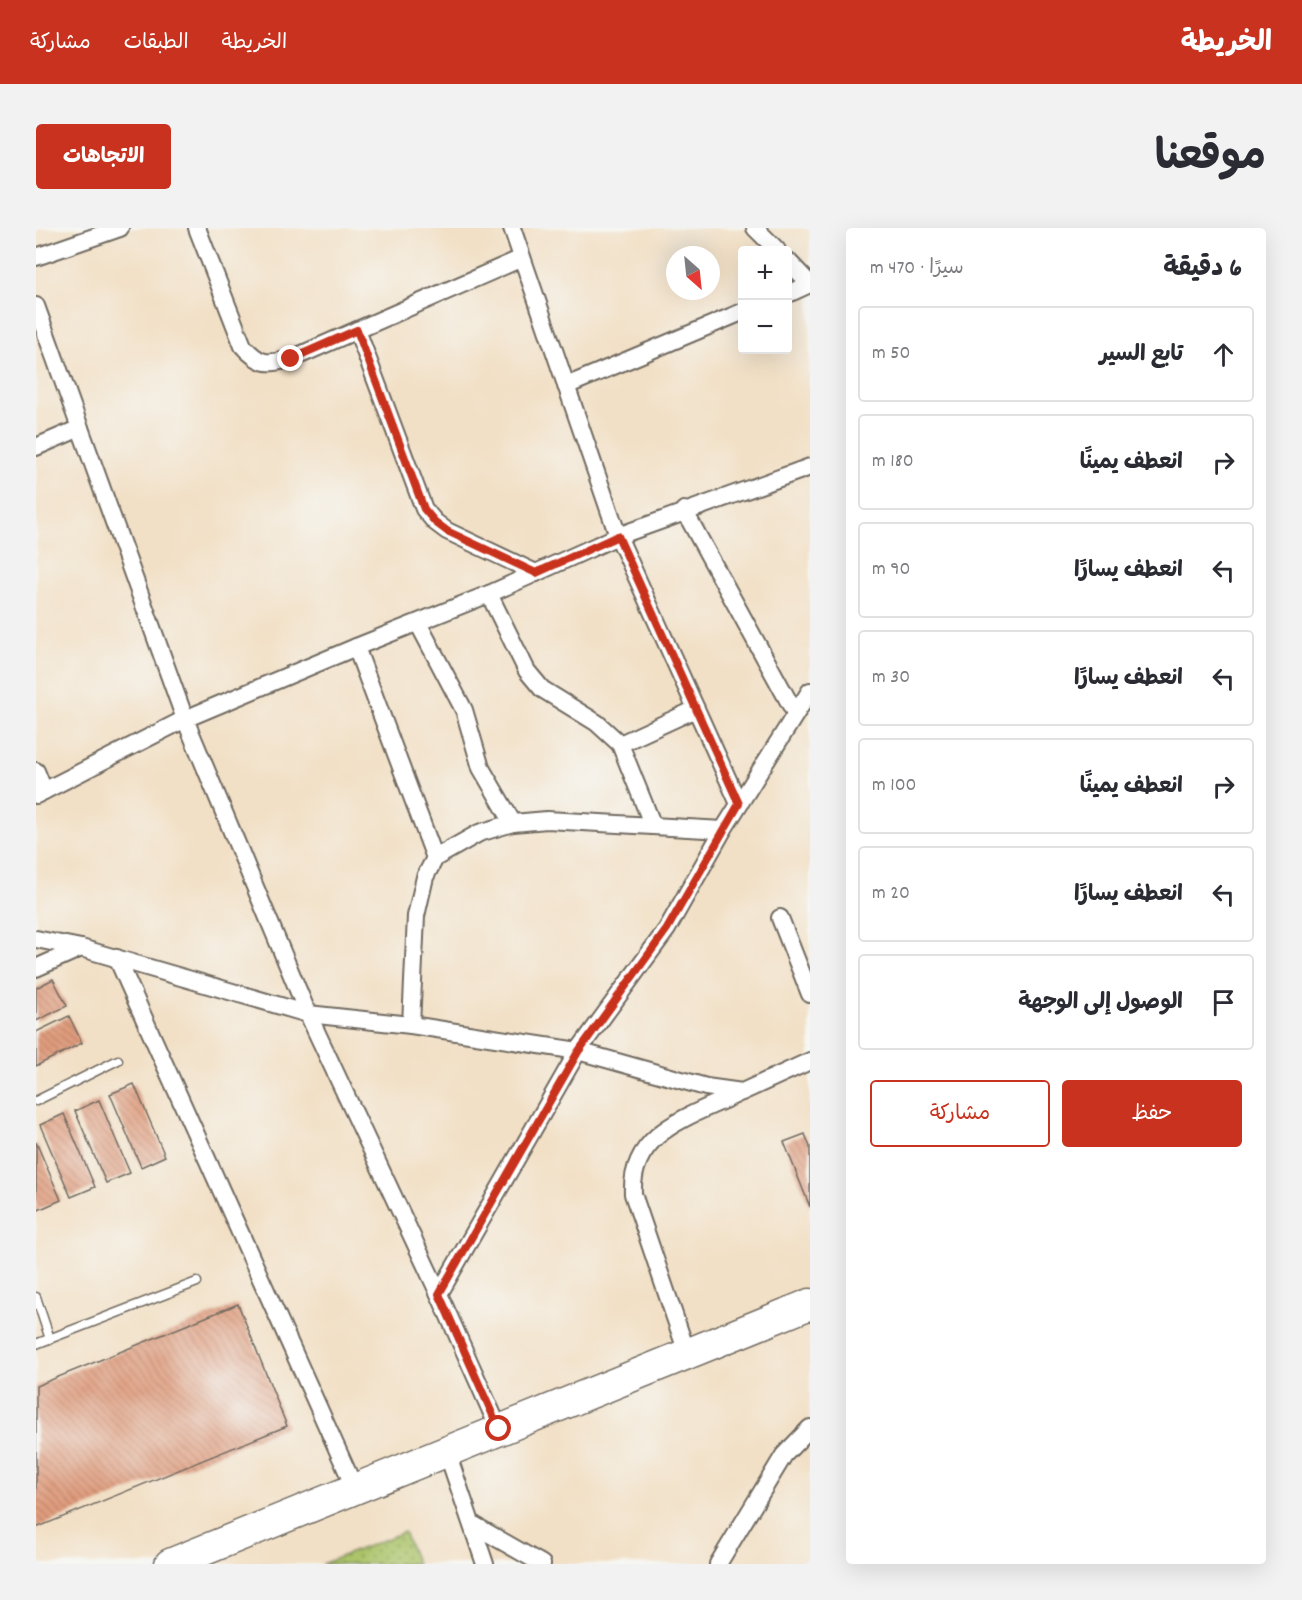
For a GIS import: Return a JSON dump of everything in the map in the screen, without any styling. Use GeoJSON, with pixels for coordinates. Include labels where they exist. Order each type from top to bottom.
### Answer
{"type":"FeatureCollection","features":[{"type":"Feature","properties":{"kind":"highway"},"geometry":{"type":"LineString","coordinates":[[170,1564],[810,1304]]}},
{"type":"Feature","properties":{"kind":"street"},"geometry":{"type":"LineString","coordinates":[[36,257],[120,228]]}},
{"type":"Feature","properties":{"kind":"street"},"geometry":{"type":"LineString","coordinates":[[197,228],[243,346],[253,357],[266,364],[291,359],[522,258]]}},
{"type":"Feature","properties":{"kind":"street"},"geometry":{"type":"LineString","coordinates":[[512,228],[618,536],[739,804]]}},
{"type":"Feature","properties":{"kind":"street"},"geometry":{"type":"LineString","coordinates":[[755,228],[773,246]]}},
{"type":"Feature","properties":{"kind":"street"},"geometry":{"type":"LineString","coordinates":[[792,265],[810,284],[792,292]]}},
{"type":"Feature","properties":{"kind":"street"},"geometry":{"type":"LineString","coordinates":[[36,306],[185,719],[308,1014],[439,1294],[499,1429]]}},
{"type":"Feature","properties":{"kind":"street"},"geometry":{"type":"LineString","coordinates":[[566,386],[738,314]]}},
{"type":"Feature","properties":{"kind":"street"},"geometry":{"type":"LineString","coordinates":[[357,330],[424,509],[447,531],[536,573]]}},
{"type":"Feature","properties":{"kind":"street"},"geometry":{"type":"LineString","coordinates":[[36,447],[80,428]]}},
{"type":"Feature","properties":{"kind":"street"},"geometry":{"type":"LineString","coordinates":[[36,771],[40,793],[185,719],[489,594],[618,536],[684,510],[810,467]]}},
{"type":"Feature","properties":{"kind":"street"},"geometry":{"type":"LineString","coordinates":[[684,510],[795,713]]}},
{"type":"Feature","properties":{"kind":"street"},"geometry":{"type":"LineString","coordinates":[[489,594],[527,671],[542,689],[597,723],[620,744],[653,826]]}},
{"type":"Feature","properties":{"kind":"street"},"geometry":{"type":"LineString","coordinates":[[418,622],[464,710],[481,768],[513,823]]}},
{"type":"Feature","properties":{"kind":"street"},"geometry":{"type":"LineString","coordinates":[[356,647],[435,858]]}},
{"type":"Feature","properties":{"kind":"street"},"geometry":{"type":"LineString","coordinates":[[439,1294],[578,1052],[667,929],[723,830],[810,691]]}},
{"type":"Feature","properties":{"kind":"street"},"geometry":{"type":"LineString","coordinates":[[620,744],[696,709]]}},
{"type":"Feature","properties":{"kind":"street"},"geometry":{"type":"LineString","coordinates":[[411,1025],[416,916],[425,877],[435,858],[479,833],[513,823],[547,820],[723,830]]}},
{"type":"Feature","properties":{"kind":"street"},"geometry":{"type":"LineString","coordinates":[[780,918],[803,960],[810,994]]}},
{"type":"Feature","properties":{"kind":"street"},"geometry":{"type":"LineString","coordinates":[[36,939],[81,948],[308,1014],[411,1025],[578,1052],[706,1087],[742,1092]]}},
{"type":"Feature","properties":{"kind":"street"},"geometry":{"type":"LineString","coordinates":[[36,968],[81,948]]}},
{"type":"Feature","properties":{"kind":"street"},"geometry":{"type":"LineString","coordinates":[[117,958],[355,1490]]}},
{"type":"Feature","properties":{"kind":"street"},"geometry":{"type":"LineString","coordinates":[[687,1353],[633,1194],[632,1178],[640,1154],[656,1136],[742,1092],[810,1061]]}},
{"type":"Feature","properties":{"kind":"street"},"geometry":{"type":"LineString","coordinates":[[718,1564],[784,1455],[810,1428]]}},
{"type":"Feature","properties":{"kind":"street"},"geometry":{"type":"LineString","coordinates":[[447,1452],[474,1525],[485,1564]]}},
{"type":"Feature","properties":{"kind":"street"},"geometry":{"type":"LineString","coordinates":[[474,1525],[542,1564]]}},
{"type":"Feature","properties":{"kind":"lane"},"geometry":{"type":"LineString","coordinates":[[36,1101],[118,1060]]}},
{"type":"Feature","properties":{"kind":"lane"},"geometry":{"type":"LineString","coordinates":[[36,1344],[197,1282]]}},
{"type":"Feature","properties":{"kind":"lane"},"geometry":{"type":"LineString","coordinates":[[36,1297],[50,1339]]}},
{"type":"Feature","properties":{"kind":"green space"},"geometry":{"type":"Polygon","coordinates":[[[404,1532],[417,1564],[322,1564],[404,1532]]]}},
{"type":"Feature","properties":{"kind":"building"},"geometry":{"type":"Polygon","coordinates":[[[53,979],[67,1006],[36,1021],[36,988],[53,979]]]}},
{"type":"Feature","properties":{"kind":"building"},"geometry":{"type":"Polygon","coordinates":[[[69,1016],[82,1043],[36,1066],[36,1032],[69,1016]]]}},
{"type":"Feature","properties":{"kind":"building"},"geometry":{"type":"Polygon","coordinates":[[[134,1084],[165,1156],[141,1167],[110,1094],[134,1084]]]}},
{"type":"Feature","properties":{"kind":"building"},"geometry":{"type":"Polygon","coordinates":[[[99,1100],[130,1173],[106,1183],[75,1111],[99,1100]]]}},
{"type":"Feature","properties":{"kind":"building"},"geometry":{"type":"Polygon","coordinates":[[[64,1114],[95,1187],[71,1197],[40,1125],[64,1114]]]}},
{"type":"Feature","properties":{"kind":"building"},"geometry":{"type":"Polygon","coordinates":[[[805,1134],[810,1147],[810,1207],[784,1142],[805,1134]]]}},
{"type":"Feature","properties":{"kind":"building"},"geometry":{"type":"Polygon","coordinates":[[[36,1142],[61,1200],[36,1211],[36,1142]]]}},
{"type":"Feature","properties":{"kind":"building"},"geometry":{"type":"Polygon","coordinates":[[[238,1304],[287,1426],[36,1528],[36,1386],[238,1304]]]}},
{"type":"Feature","properties":{"kind":"route"},"geometry":{"type":"LineString","coordinates":[[291,359],[357,330],[424,509],[447,531],[536,573],[618,536],[739,804],[667,929],[578,1052],[439,1294],[499,1429]]}}]}
